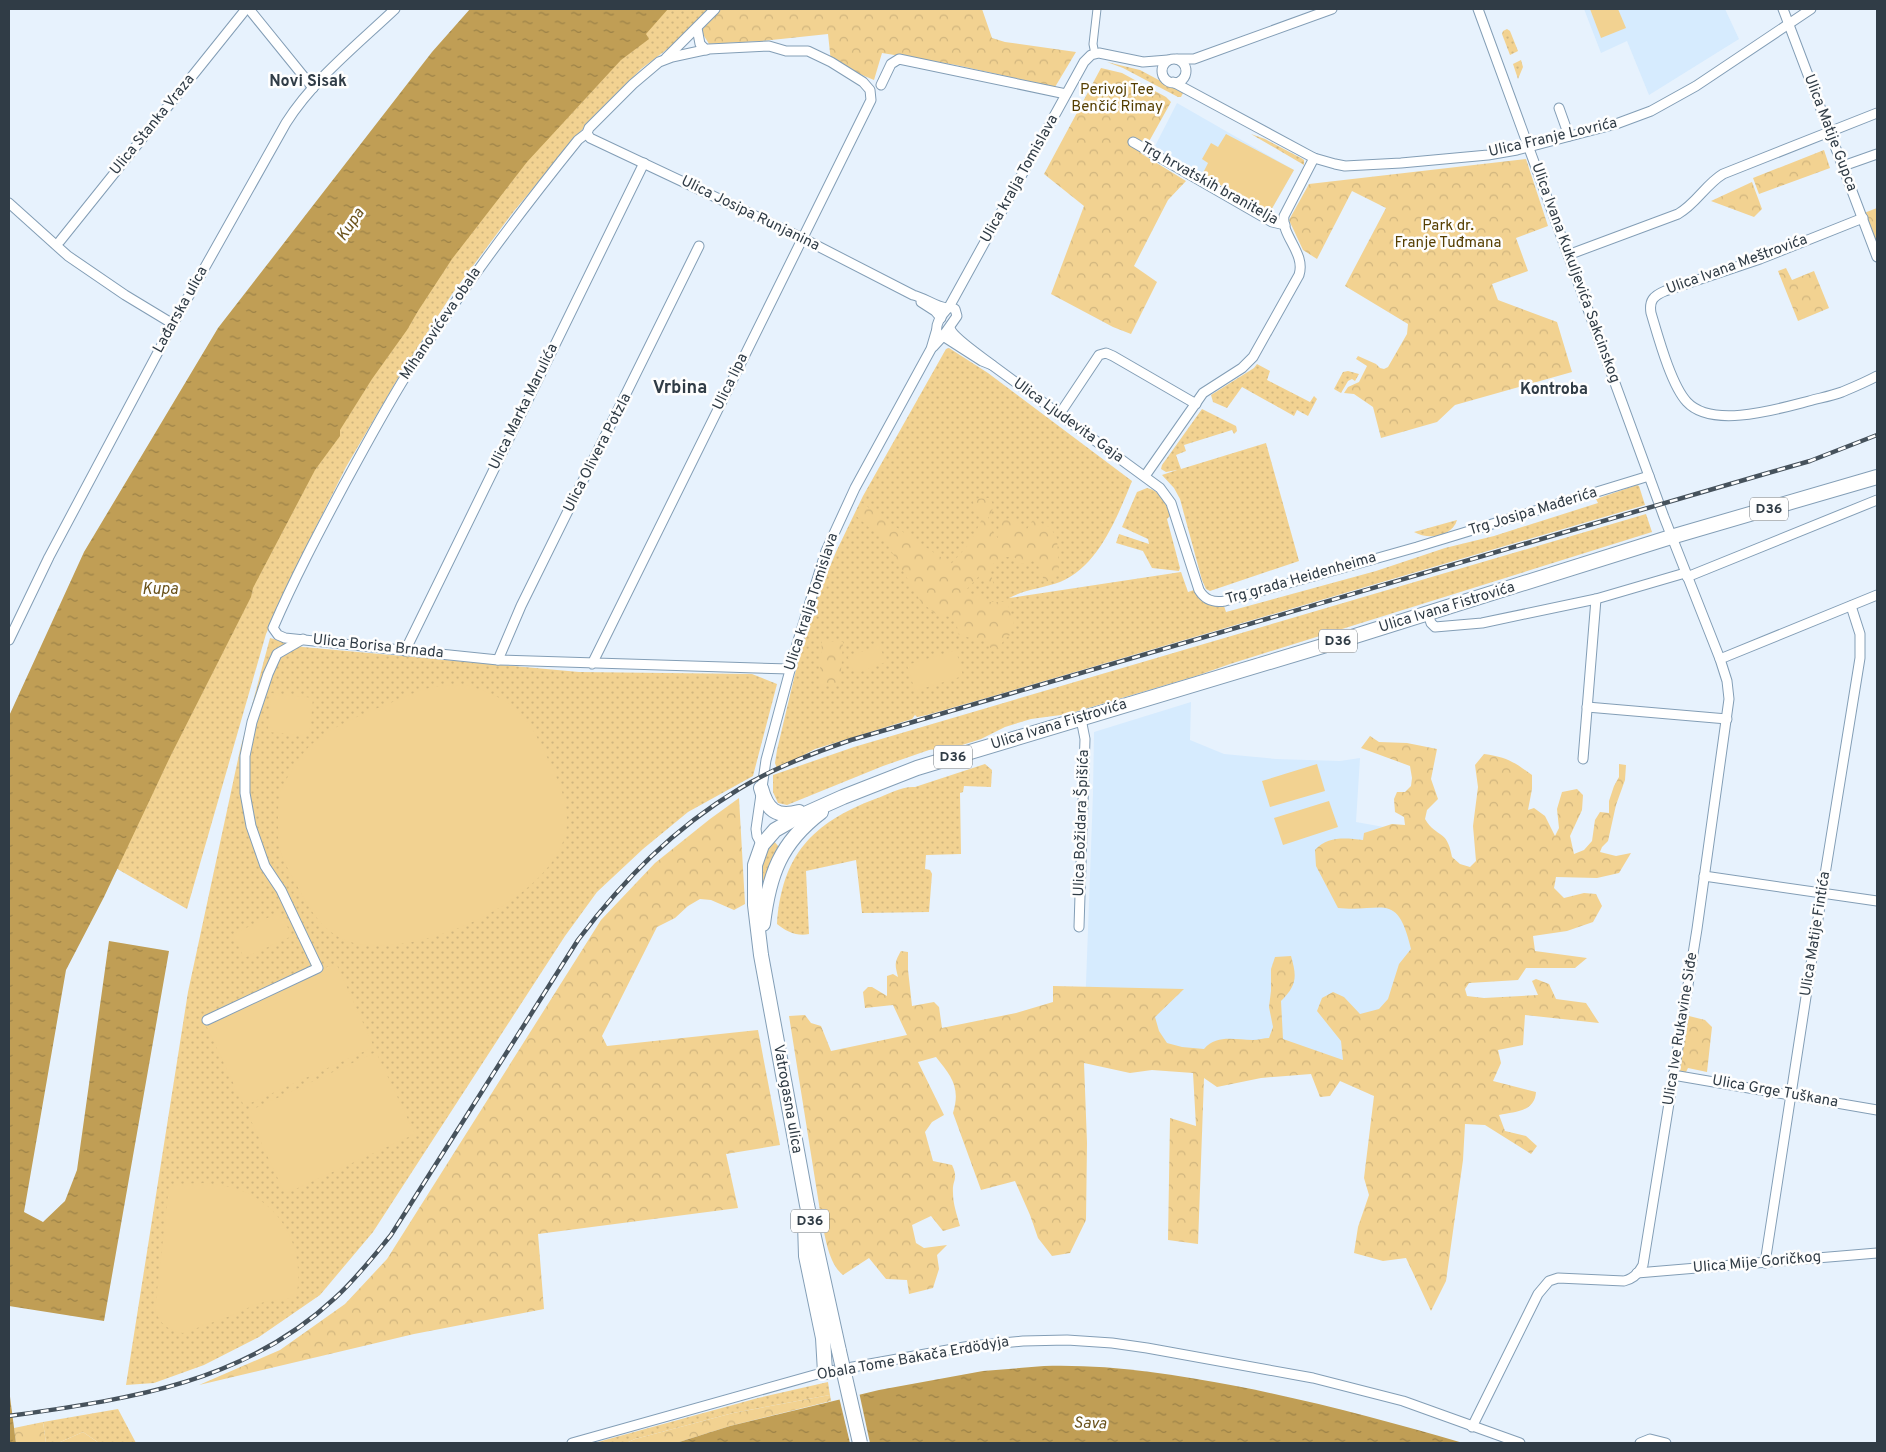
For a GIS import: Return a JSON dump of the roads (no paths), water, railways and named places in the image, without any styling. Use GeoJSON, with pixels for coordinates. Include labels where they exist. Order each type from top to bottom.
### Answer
{"type":"FeatureCollection","features":[{"type":"Feature","properties":{"kind":"main road","name":"Ulica Ivana Fistrovića"},"geometry":{"type":"LineString","coordinates":[[843,797],[917,768],[1081,719],[1430,620],[1671,537],[1877,476]]}},
{"type":"Feature","properties":{"kind":"main road"},"geometry":{"type":"LineString","coordinates":[[760,788],[767,805],[780,814],[814,810]]}},
{"type":"Feature","properties":{"kind":"main road","name":"D36"},"geometry":{"type":"LineString","coordinates":[[762,845],[776,830],[843,797]]}},
{"type":"Feature","properties":{"kind":"main road","name":"D36"},"geometry":{"type":"LineString","coordinates":[[761,955],[767,891],[776,862],[802,828],[843,797]]}},
{"type":"Feature","properties":{"kind":"main road","name":"Vatrogasna ulica"},"geometry":{"type":"LineString","coordinates":[[762,845],[756,859],[755,874],[755,905],[761,955],[807,1205],[860,1443]]}},
{"type":"Feature","properties":{"kind":"main road"},"geometry":{"type":"LineString","coordinates":[[807,1205],[806,1256],[823,1338],[825,1372]]}},
{"type":"Feature","properties":{"kind":"street"},"geometry":{"type":"LineString","coordinates":[[248,9],[313,88]]}},
{"type":"Feature","properties":{"kind":"street","name":"Ulica Stanka Vraza"},"geometry":{"type":"LineString","coordinates":[[60,241],[248,9]]}},
{"type":"Feature","properties":{"kind":"street","name":"Lađarska ulica"},"geometry":{"type":"LineString","coordinates":[[9,640],[49,557],[173,324],[292,113],[313,88],[395,9]]}},
{"type":"Feature","properties":{"kind":"street","name":"Mihanovićeva obala"},"geometry":{"type":"LineString","coordinates":[[304,639],[286,638],[278,635],[273,628],[314,542],[410,368],[471,278],[517,216],[578,140],[587,134],[595,122],[633,84],[663,60],[715,9]]}},
{"type":"Feature","properties":{"kind":"street"},"geometry":{"type":"LineString","coordinates":[[1097,9],[1093,44],[1095,54],[1103,53],[1143,62],[1194,58],[1332,9]]}},
{"type":"Feature","properties":{"kind":"street","name":"Ulica Ivana Kukuljevića Sakcinskog"},"geometry":{"type":"LineString","coordinates":[[1478,9],[1671,537]]}},
{"type":"Feature","properties":{"kind":"street","name":"Ulica Matije Gupca"},"geometry":{"type":"LineString","coordinates":[[1783,9],[1877,257]]}},
{"type":"Feature","properties":{"kind":"street","name":"Ulica Franje Lovrića"},"geometry":{"type":"LineString","coordinates":[[1172,82],[1192,91],[1314,158],[1335,164],[1345,166],[1391,164],[1488,155],[1528,147],[1616,124],[1667,102],[1713,75],[1811,9]]}},
{"type":"Feature","properties":{"kind":"street"},"geometry":{"type":"LineString","coordinates":[[697,28],[700,44],[708,50]]}},
{"type":"Feature","properties":{"kind":"street","name":"Mihanovićeva obala"},"geometry":{"type":"LineString","coordinates":[[663,60],[708,50],[769,46],[786,52],[808,51],[831,62],[863,82],[870,90],[871,100]]}},
{"type":"Feature","properties":{"kind":"street","name":"Ulica kralja Tomislava"},"geometry":{"type":"LineString","coordinates":[[939,334],[937,326],[941,318],[964,282],[1084,62],[1095,54]]}},
{"type":"Feature","properties":{"kind":"street"},"geometry":{"type":"LineString","coordinates":[[1143,62],[1172,82],[1180,81],[1189,63],[1194,58]]}},
{"type":"Feature","properties":{"kind":"street"},"geometry":{"type":"LineString","coordinates":[[881,85],[891,64],[899,59],[1066,94]]}},
{"type":"Feature","properties":{"kind":"street"},"geometry":{"type":"LineString","coordinates":[[1173,59],[1183,63],[1187,84],[1192,91]]}},
{"type":"Feature","properties":{"kind":"street"},"geometry":{"type":"LineString","coordinates":[[1163,75],[1162,68],[1173,59]]}},
{"type":"Feature","properties":{"kind":"street","name":"Ulica lipa"},"geometry":{"type":"LineString","coordinates":[[592,664],[871,100]]}},
{"type":"Feature","properties":{"kind":"street"},"geometry":{"type":"LineString","coordinates":[[1559,108],[1569,136]]}},
{"type":"Feature","properties":{"kind":"street"},"geometry":{"type":"LineString","coordinates":[[1568,256],[1678,214],[1686,209],[1716,178],[1723,174],[1877,113]]}},
{"type":"Feature","properties":{"kind":"street","name":"Ulica Josipa Runjanina"},"geometry":{"type":"LineString","coordinates":[[587,134],[590,138],[802,238],[914,295],[943,308],[955,309],[957,314]]}},
{"type":"Feature","properties":{"kind":"street","name":"Trg hrvatskih branitelja"},"geometry":{"type":"LineString","coordinates":[[1133,142],[1272,222],[1284,225]]}},
{"type":"Feature","properties":{"kind":"street"},"geometry":{"type":"LineString","coordinates":[[1843,166],[1877,154]]}},
{"type":"Feature","properties":{"kind":"street"},"geometry":{"type":"LineString","coordinates":[[1145,476],[1203,393],[1238,371],[1253,357],[1299,275],[1301,269],[1300,261],[1283,220],[1286,210],[1314,158]]}},
{"type":"Feature","properties":{"kind":"street","name":"Ulica Marka Marulića"},"geometry":{"type":"LineString","coordinates":[[405,650],[644,163]]}},
{"type":"Feature","properties":{"kind":"street"},"geometry":{"type":"LineString","coordinates":[[9,204],[68,256],[125,295],[173,324]]}},
{"type":"Feature","properties":{"kind":"street","name":"Ulica Ivana Meštrovića"},"geometry":{"type":"LineString","coordinates":[[1862,218],[1760,259],[1665,291],[1652,298],[1650,305],[1667,363],[1683,397],[1688,404],[1706,413],[1731,416],[1745,415],[1788,406],[1841,393],[1877,376]]}},
{"type":"Feature","properties":{"kind":"street","name":"Ulica Olivera Potzla"},"geometry":{"type":"LineString","coordinates":[[498,660],[521,606],[699,246]]}},
{"type":"Feature","properties":{"kind":"street","name":"Ulica kralja Tomislava"},"geometry":{"type":"LineString","coordinates":[[762,845],[757,836],[756,829],[760,788],[790,669],[820,568],[837,524],[855,488],[939,334],[950,328],[957,314],[964,282]]}},
{"type":"Feature","properties":{"kind":"street","name":"Ulica Josipa Runjanina"},"geometry":{"type":"LineString","coordinates":[[914,295],[941,318]]}},
{"type":"Feature","properties":{"kind":"street","name":"Ulica Ljudevita Gaja"},"geometry":{"type":"LineString","coordinates":[[950,328],[954,336],[992,365],[1145,476]]}},
{"type":"Feature","properties":{"kind":"street","name":"Ulica Ljudevita Gaja"},"geometry":{"type":"LineString","coordinates":[[939,334],[975,357],[992,365]]}},
{"type":"Feature","properties":{"kind":"street"},"geometry":{"type":"LineString","coordinates":[[1059,415],[1099,355],[1102,354],[1112,356],[1196,404]]}},
{"type":"Feature","properties":{"kind":"street","name":"Trg grada Heidenheima"},"geometry":{"type":"LineString","coordinates":[[1145,476],[1160,488],[1171,503],[1196,585],[1202,595],[1214,602],[1225,601],[1417,547]]}},
{"type":"Feature","properties":{"kind":"street","name":"Trg Josipa Mađerića"},"geometry":{"type":"LineString","coordinates":[[1417,547],[1649,476]]}},
{"type":"Feature","properties":{"kind":"street","name":"Ulica Ivana Fistrovića"},"geometry":{"type":"LineString","coordinates":[[1430,620],[1442,627],[1482,623],[1596,599],[1686,575],[1877,500]]}},
{"type":"Feature","properties":{"kind":"street","name":"Ulica Ive Rukavine Siđe"},"geometry":{"type":"LineString","coordinates":[[1638,1274],[1643,1265],[1727,719],[1728,686],[1720,659],[1671,537]]}},
{"type":"Feature","properties":{"kind":"street"},"geometry":{"type":"LineString","coordinates":[[1720,659],[1877,596]]}},
{"type":"Feature","properties":{"kind":"street"},"geometry":{"type":"LineString","coordinates":[[1583,759],[1596,599]]}},
{"type":"Feature","properties":{"kind":"street","name":"Ulica Matije Fintića"},"geometry":{"type":"LineString","coordinates":[[1765,1263],[1790,1094],[1860,658],[1860,634],[1851,606]]}},
{"type":"Feature","properties":{"kind":"street","name":"Ulica Borisa Brnada"},"geometry":{"type":"LineString","coordinates":[[206,1020],[318,968],[281,890],[265,866],[252,826],[245,793],[245,756],[252,722],[268,674],[278,654],[304,639],[498,660],[790,669]]}},
{"type":"Feature","properties":{"kind":"street"},"geometry":{"type":"LineString","coordinates":[[1587,707],[1727,719]]}},
{"type":"Feature","properties":{"kind":"street","name":"Ulica Božidara Špišića"},"geometry":{"type":"LineString","coordinates":[[1079,927],[1085,739],[1081,719]]}},
{"type":"Feature","properties":{"kind":"street"},"geometry":{"type":"LineString","coordinates":[[1704,876],[1877,901]]}},
{"type":"Feature","properties":{"kind":"street","name":"Ulica Grge Tuškana"},"geometry":{"type":"LineString","coordinates":[[1673,1075],[1877,1110]]}},
{"type":"Feature","properties":{"kind":"street","name":"Ulica Mije Goričkog"},"geometry":{"type":"LineString","coordinates":[[1638,1274],[1877,1253]]}},
{"type":"Feature","properties":{"kind":"street"},"geometry":{"type":"LineString","coordinates":[[1472,1427],[1538,1294],[1547,1283],[1558,1278],[1624,1280],[1631,1279],[1638,1274]]}},
{"type":"Feature","properties":{"kind":"street","name":"Obala Tome Bakača Erdödyja"},"geometry":{"type":"LineString","coordinates":[[572,1443],[825,1372],[994,1343],[1048,1340],[1098,1342],[1166,1351],[1313,1378],[1403,1401],[1520,1443]]}},
{"type":"Feature","properties":{"kind":"street"},"geometry":{"type":"LineString","coordinates":[[1640,1443],[1650,1440],[1666,1443]]}},
{"type":"Feature","properties":{"kind":"water","name":"Kupa"},"geometry":{"type":"Polygon","coordinates":[[[470,9],[668,9],[646,34],[649,39],[621,60],[527,162],[452,259],[407,330],[372,379],[340,430],[340,436],[315,470],[253,588],[251,597],[170,757],[104,897],[66,970],[24,1212],[43,1222],[65,1201],[77,1170],[109,941],[169,951],[104,1321],[9,1306],[9,716],[84,552],[218,328],[432,52],[470,9]]]}},
{"type":"Feature","properties":{"kind":"water","name":"Sava"},"geometry":{"type":"Polygon","coordinates":[[[1044,1366],[1116,1368],[1236,1386],[1350,1412],[1463,1443],[676,1443],[730,1426],[879,1390],[983,1371],[1044,1366]]]}},
{"type":"Feature","properties":{"kind":"water"},"geometry":{"type":"Polygon","coordinates":[[[9,1389],[16,1443],[9,1443],[9,1389]]]}},
{"type":"Feature","properties":{"kind":"railway"},"geometry":{"type":"LineString","coordinates":[[9,1416],[140,1394],[182,1383],[223,1369],[262,1350],[299,1327],[335,1298],[357,1276],[391,1235],[578,940],[613,896],[671,838],[692,821],[715,804],[766,774],[851,740],[1810,461],[1877,435]]}},
{"type":"Feature","properties":{"kind":"district","name":"Novi Sisak"},"geometry":{"type":"Point","coordinates":[308,82]}},
{"type":"Feature","properties":{"kind":"district","name":"Vrbina"},"geometry":{"type":"Point","coordinates":[680,388]}},
{"type":"Feature","properties":{"kind":"district","name":"Kontroba"},"geometry":{"type":"Point","coordinates":[1554,390]}},
{"type":"Feature","properties":{"kind":"park label","name":"Perivoj Tee Benčić Rimay"},"geometry":{"type":"Point","coordinates":[1117,98]}},
{"type":"Feature","properties":{"kind":"park label","name":"Park dr. Franje Tuđmana"},"geometry":{"type":"Point","coordinates":[1448,234]}}]}
